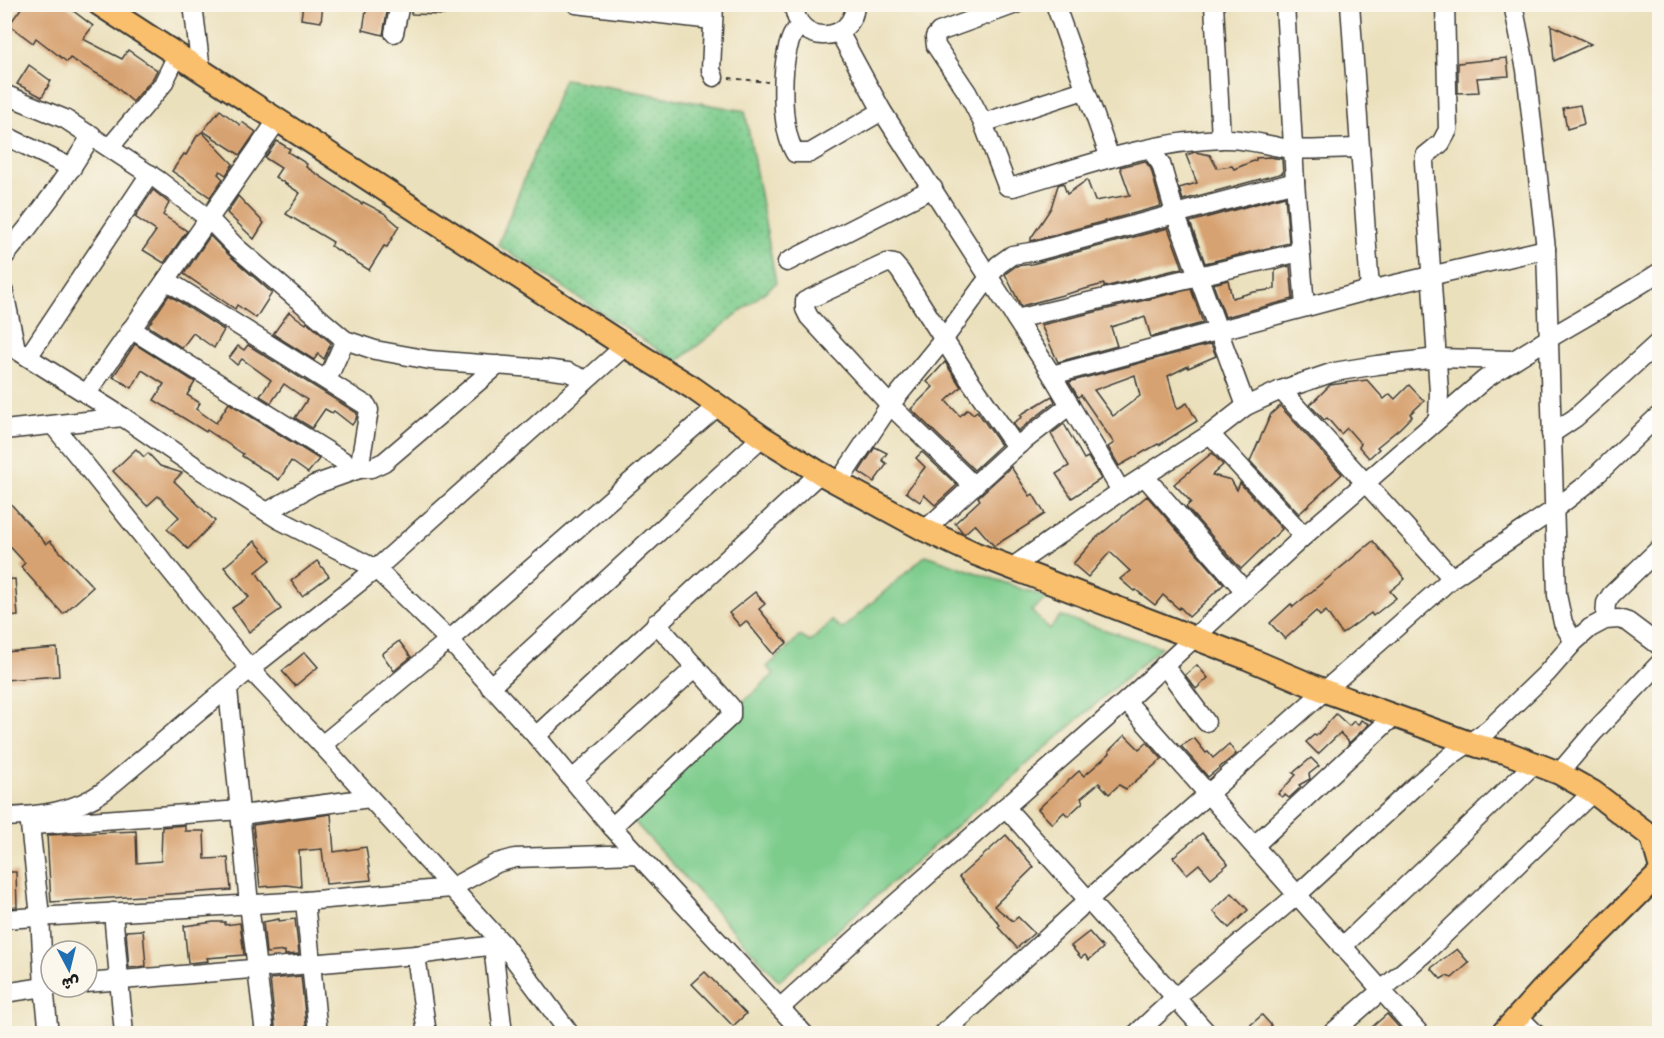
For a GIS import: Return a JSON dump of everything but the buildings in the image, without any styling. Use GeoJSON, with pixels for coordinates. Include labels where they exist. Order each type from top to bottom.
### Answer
{"type":"FeatureCollection","features":[{"type":"Feature","properties":{"kind":"main road"},"geometry":{"type":"LineString","coordinates":[[99,4],[829,478],[925,530],[976,554],[1192,639],[1247,658],[1325,691],[1471,743],[1504,752],[1558,773],[1593,792],[1656,833],[1659,865]]}},
{"type":"Feature","properties":{"kind":"main road"},"geometry":{"type":"LineString","coordinates":[[1502,1034],[1542,990],[1659,873]]}},
{"type":"Feature","properties":{"kind":"street"},"geometry":{"type":"LineString","coordinates":[[193,4],[201,71]]}},
{"type":"Feature","properties":{"kind":"street"},"geometry":{"type":"LineString","coordinates":[[393,33],[400,4]]}},
{"type":"Feature","properties":{"kind":"street"},"geometry":{"type":"LineString","coordinates":[[576,4],[713,12],[711,70],[714,76]]}},
{"type":"Feature","properties":{"kind":"street"},"geometry":{"type":"LineString","coordinates":[[794,4],[794,11],[800,24],[808,32],[829,36],[839,32],[852,19],[855,4]]}},
{"type":"Feature","properties":{"kind":"street"},"geometry":{"type":"LineString","coordinates":[[1016,4],[939,32],[935,37],[936,46],[967,92],[983,123],[1008,186],[1013,187],[1110,158],[1150,149],[1221,139],[1244,138],[1293,149],[1359,148]]}},
{"type":"Feature","properties":{"kind":"street"},"geometry":{"type":"LineString","coordinates":[[1055,4],[1110,158]]}},
{"type":"Feature","properties":{"kind":"street"},"geometry":{"type":"LineString","coordinates":[[1214,4],[1221,139]]}},
{"type":"Feature","properties":{"kind":"street"},"geometry":{"type":"LineString","coordinates":[[1285,4],[1305,307]]}},
{"type":"Feature","properties":{"kind":"street"},"geometry":{"type":"LineString","coordinates":[[1350,4],[1370,290]]}},
{"type":"Feature","properties":{"kind":"street"},"geometry":{"type":"LineString","coordinates":[[1438,419],[1437,358],[1424,162],[1425,156],[1441,143],[1448,130],[1445,4]]}},
{"type":"Feature","properties":{"kind":"street"},"geometry":{"type":"LineString","coordinates":[[1513,4],[1526,70],[1545,249],[1557,595],[1563,623],[1574,642]]}},
{"type":"Feature","properties":{"kind":"street"},"geometry":{"type":"LineString","coordinates":[[800,24],[792,37],[783,84],[786,123],[790,145],[795,153],[810,153],[882,111]]}},
{"type":"Feature","properties":{"kind":"street"},"geometry":{"type":"LineString","coordinates":[[839,32],[882,111],[1052,375],[1121,491]]}},
{"type":"Feature","properties":{"kind":"street"},"geometry":{"type":"LineString","coordinates":[[110,147],[163,84],[177,55]]}},
{"type":"Feature","properties":{"kind":"street"},"geometry":{"type":"LineString","coordinates":[[983,123],[1084,90]]}},
{"type":"Feature","properties":{"kind":"street"},"geometry":{"type":"LineString","coordinates":[[4,94],[65,119],[150,174],[209,219],[237,248],[345,340],[375,350],[430,360],[568,372],[586,380]]}},
{"type":"Feature","properties":{"kind":"street"},"geometry":{"type":"LineString","coordinates":[[87,393],[277,121]]}},
{"type":"Feature","properties":{"kind":"street"},"geometry":{"type":"LineString","coordinates":[[4,135],[72,168]]}},
{"type":"Feature","properties":{"kind":"street"},"geometry":{"type":"LineString","coordinates":[[4,257],[72,168],[92,135]]}},
{"type":"Feature","properties":{"kind":"street"},"geometry":{"type":"LineString","coordinates":[[1150,149],[1161,164],[1175,213],[1246,406]]}},
{"type":"Feature","properties":{"kind":"street"},"geometry":{"type":"LineString","coordinates":[[16,350],[150,174]]}},
{"type":"Feature","properties":{"kind":"street"},"geometry":{"type":"LineString","coordinates":[[536,736],[656,623],[829,478],[943,340],[998,265],[1012,255],[1037,251],[1295,182]]}},
{"type":"Feature","properties":{"kind":"street"},"geometry":{"type":"LineString","coordinates":[[787,262],[933,188]]}},
{"type":"Feature","properties":{"kind":"street"},"geometry":{"type":"LineString","coordinates":[[1052,375],[1370,290],[1545,249]]}},
{"type":"Feature","properties":{"kind":"street"},"geometry":{"type":"LineString","coordinates":[[1016,319],[1300,252]]}},
{"type":"Feature","properties":{"kind":"street"},"geometry":{"type":"LineString","coordinates":[[974,486],[890,405],[809,317],[805,309],[805,301],[887,263],[894,264],[1016,447]]}},
{"type":"Feature","properties":{"kind":"street"},"geometry":{"type":"LineString","coordinates":[[781,1008],[870,926],[1126,701],[1304,536],[1484,380],[1512,360],[1621,297],[1659,272]]}},
{"type":"Feature","properties":{"kind":"street"},"geometry":{"type":"LineString","coordinates":[[166,280],[367,406],[369,410],[358,469]]}},
{"type":"Feature","properties":{"kind":"street"},"geometry":{"type":"LineString","coordinates":[[4,292],[16,350],[87,393],[267,512],[376,569],[449,640],[536,736],[612,827],[804,1034]]}},
{"type":"Feature","properties":{"kind":"street"},"geometry":{"type":"LineString","coordinates":[[131,329],[358,469]]}},
{"type":"Feature","properties":{"kind":"street"},"geometry":{"type":"LineString","coordinates":[[327,380],[345,340]]}},
{"type":"Feature","properties":{"kind":"street"},"geometry":{"type":"LineString","coordinates":[[1551,434],[1575,418],[1659,341]]}},
{"type":"Feature","properties":{"kind":"street"},"geometry":{"type":"LineString","coordinates":[[30,821],[91,801],[250,669],[376,569],[625,346]]}},
{"type":"Feature","properties":{"kind":"street"},"geometry":{"type":"LineString","coordinates":[[1011,568],[1121,491],[1209,434],[1246,406],[1281,390],[1334,372],[1437,358],[1512,360]]}},
{"type":"Feature","properties":{"kind":"street"},"geometry":{"type":"LineString","coordinates":[[267,512],[314,485],[384,462],[498,365]]}},
{"type":"Feature","properties":{"kind":"street"},"geometry":{"type":"LineString","coordinates":[[1281,390],[1452,578]]}},
{"type":"Feature","properties":{"kind":"street"},"geometry":{"type":"LineString","coordinates":[[322,745],[449,640],[719,405]]}},
{"type":"Feature","properties":{"kind":"street"},"geometry":{"type":"LineString","coordinates":[[925,530],[1016,447],[1070,405]]}},
{"type":"Feature","properties":{"kind":"street"},"geometry":{"type":"LineString","coordinates":[[4,430],[123,417]]}},
{"type":"Feature","properties":{"kind":"street"},"geometry":{"type":"LineString","coordinates":[[943,1034],[1088,900],[1452,578],[1587,484],[1659,417]]}},
{"type":"Feature","properties":{"kind":"street"},"geometry":{"type":"LineString","coordinates":[[53,425],[250,669],[451,888],[570,1034]]}},
{"type":"Feature","properties":{"kind":"street"},"geometry":{"type":"LineString","coordinates":[[1209,434],[1304,536]]}},
{"type":"Feature","properties":{"kind":"street"},"geometry":{"type":"LineString","coordinates":[[490,687],[762,436]]}},
{"type":"Feature","properties":{"kind":"street"},"geometry":{"type":"LineString","coordinates":[[1144,477],[1244,590]]}},
{"type":"Feature","properties":{"kind":"street"},"geometry":{"type":"LineString","coordinates":[[1605,620],[1606,603],[1611,595],[1659,548]]}},
{"type":"Feature","properties":{"kind":"street"},"geometry":{"type":"LineString","coordinates":[[1136,1034],[1176,997],[1297,895],[1415,786],[1509,711],[1590,628],[1605,620],[1628,622],[1659,645]]}},
{"type":"Feature","properties":{"kind":"street"},"geometry":{"type":"LineString","coordinates":[[612,827],[731,716],[731,707],[656,623]]}},
{"type":"Feature","properties":{"kind":"street"},"geometry":{"type":"LineString","coordinates":[[1558,773],[1659,663]]}},
{"type":"Feature","properties":{"kind":"street"},"geometry":{"type":"LineString","coordinates":[[1164,665],[1206,722]]}},
{"type":"Feature","properties":{"kind":"street"},"geometry":{"type":"LineString","coordinates":[[573,779],[696,668]]}},
{"type":"Feature","properties":{"kind":"street"},"geometry":{"type":"LineString","coordinates":[[228,689],[249,904],[265,1034]]}},
{"type":"Feature","properties":{"kind":"street"},"geometry":{"type":"LineString","coordinates":[[1126,701],[1420,1034]]}},
{"type":"Feature","properties":{"kind":"street"},"geometry":{"type":"LineString","coordinates":[[1255,845],[1395,715]]}},
{"type":"Feature","properties":{"kind":"street"},"geometry":{"type":"LineString","coordinates":[[1341,947],[1534,764]]}},
{"type":"Feature","properties":{"kind":"street"},"geometry":{"type":"LineString","coordinates":[[1331,1034],[1428,950],[1593,792]]}},
{"type":"Feature","properties":{"kind":"street"},"geometry":{"type":"LineString","coordinates":[[4,818],[30,821],[241,813],[370,798]]}},
{"type":"Feature","properties":{"kind":"street"},"geometry":{"type":"LineString","coordinates":[[1005,807],[1208,1034]]}},
{"type":"Feature","properties":{"kind":"street"},"geometry":{"type":"LineString","coordinates":[[30,821],[42,939]]}},
{"type":"Feature","properties":{"kind":"street"},"geometry":{"type":"LineString","coordinates":[[4,920],[305,901],[451,888],[497,863],[515,858],[637,854]]}},
{"type":"Feature","properties":{"kind":"street"},"geometry":{"type":"LineString","coordinates":[[305,901],[318,1034]]}},
{"type":"Feature","properties":{"kind":"street"},"geometry":{"type":"LineString","coordinates":[[113,912],[124,1034]]}},
{"type":"Feature","properties":{"kind":"street"},"geometry":{"type":"LineString","coordinates":[[99,982],[416,955],[498,945]]}},
{"type":"Feature","properties":{"kind":"street"},"geometry":{"type":"LineString","coordinates":[[498,945],[503,1034]]}},
{"type":"Feature","properties":{"kind":"street"},"geometry":{"type":"LineString","coordinates":[[416,955],[427,1034]]}},
{"type":"Feature","properties":{"kind":"street"},"geometry":{"type":"LineString","coordinates":[[4,993],[39,988]]}},
{"type":"Feature","properties":{"kind":"street"},"geometry":{"type":"LineString","coordinates":[[48,999],[49,1034]]}},
{"type":"Feature","properties":{"kind":"street"},"geometry":{"type":"LineString","coordinates":[[1518,1016],[1536,1034]]}},
{"type":"Feature","properties":{"kind":"path"},"geometry":{"type":"LineString","coordinates":[[714,76],[783,84]]}},
{"type":"Feature","properties":{"kind":"green space"},"geometry":{"type":"Polygon","coordinates":[[[564,79],[745,111],[776,283],[677,362],[498,245],[564,79]]]}},
{"type":"Feature","properties":{"kind":"green space"},"geometry":{"type":"Polygon","coordinates":[[[926,555],[1048,598],[1031,611],[1050,629],[1060,616],[1161,647],[779,981],[628,815],[732,712],[774,674],[767,667],[800,636],[810,642],[832,621],[842,629],[926,555]]]}}]}
